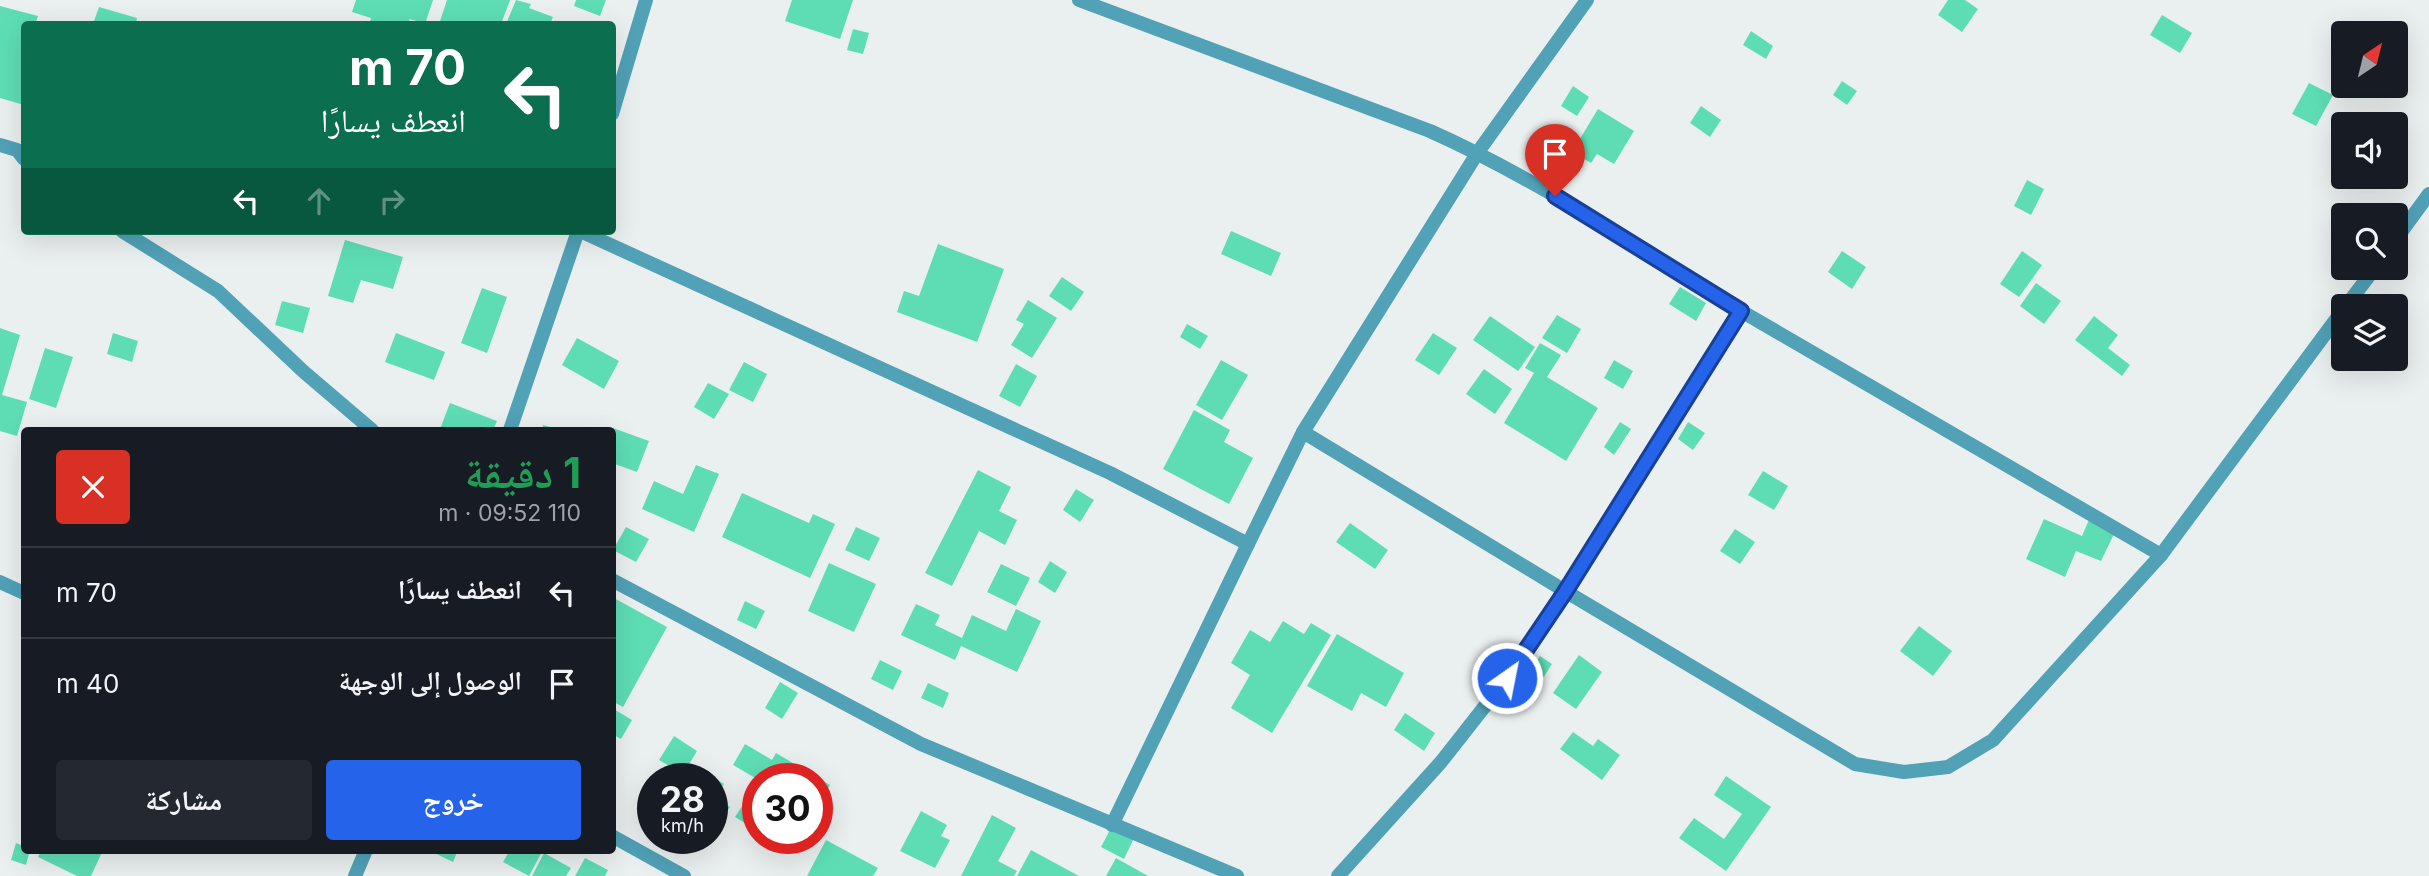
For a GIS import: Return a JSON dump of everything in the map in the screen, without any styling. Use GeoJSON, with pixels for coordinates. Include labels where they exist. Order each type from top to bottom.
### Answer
{"type":"FeatureCollection","features":[{"type":"Feature","properties":{"kind":"street"},"geometry":{"type":"LineString","coordinates":[[616,101],[646,0]]}},
{"type":"Feature","properties":{"kind":"street"},"geometry":{"type":"LineString","coordinates":[[1079,0],[1430,131],[1478,152],[1532,181],[1741,311],[2161,555]]}},
{"type":"Feature","properties":{"kind":"street"},"geometry":{"type":"LineString","coordinates":[[1112,825],[1303,432],[1478,152],[1587,0]]}},
{"type":"Feature","properties":{"kind":"street"},"geometry":{"type":"LineString","coordinates":[[0,145],[17,150],[21,155]]}},
{"type":"Feature","properties":{"kind":"street"},"geometry":{"type":"LineString","coordinates":[[2408,223],[2429,194]]}},
{"type":"Feature","properties":{"kind":"street"},"geometry":{"type":"LineString","coordinates":[[129,235],[218,290],[304,372],[368,427]]}},
{"type":"Feature","properties":{"kind":"street"},"geometry":{"type":"LineString","coordinates":[[511,427],[578,235]]}},
{"type":"Feature","properties":{"kind":"street"},"geometry":{"type":"LineString","coordinates":[[588,235],[1110,473],[1248,544]]}},
{"type":"Feature","properties":{"kind":"street"},"geometry":{"type":"LineString","coordinates":[[1338,876],[1440,762],[1507,678],[1565,592],[1741,311]]}},
{"type":"Feature","properties":{"kind":"street"},"geometry":{"type":"LineString","coordinates":[[1303,432],[1855,764],[1904,772],[1948,767],[1993,740],[2161,555],[2331,327]]}},
{"type":"Feature","properties":{"kind":"street"},"geometry":{"type":"LineString","coordinates":[[0,582],[21,592]]}},
{"type":"Feature","properties":{"kind":"street"},"geometry":{"type":"LineString","coordinates":[[616,582],[921,744],[1237,876]]}},
{"type":"Feature","properties":{"kind":"street"},"geometry":{"type":"LineString","coordinates":[[616,838],[684,876]]}},
{"type":"Feature","properties":{"kind":"street"},"geometry":{"type":"LineString","coordinates":[[355,876],[364,854]]}},
{"type":"Feature","properties":{"kind":"building"},"geometry":{"type":"Polygon","coordinates":[[[356,0],[433,0],[426,21],[370,21],[371,18],[352,12],[356,0]]]}},
{"type":"Feature","properties":{"kind":"building"},"geometry":{"type":"Polygon","coordinates":[[[447,0],[510,0],[502,21],[440,21],[447,0]]]}},
{"type":"Feature","properties":{"kind":"building"},"geometry":{"type":"Polygon","coordinates":[[[516,0],[531,4],[529,8],[553,17],[551,21],[507,21],[516,0]]]}},
{"type":"Feature","properties":{"kind":"building"},"geometry":{"type":"Polygon","coordinates":[[[576,0],[606,0],[600,16],[574,6],[576,0]]]}},
{"type":"Feature","properties":{"kind":"building"},"geometry":{"type":"Polygon","coordinates":[[[792,0],[853,0],[840,39],[785,21],[792,0]]]}},
{"type":"Feature","properties":{"kind":"building"},"geometry":{"type":"Polygon","coordinates":[[[1948,0],[1965,0],[1978,9],[1962,32],[1938,15],[1948,0]]]}},
{"type":"Feature","properties":{"kind":"building"},"geometry":{"type":"Polygon","coordinates":[[[0,6],[38,16],[36,21],[21,21],[21,104],[0,98],[0,6]]]}},
{"type":"Feature","properties":{"kind":"building"},"geometry":{"type":"Polygon","coordinates":[[[99,7],[137,18],[136,21],[94,21],[99,7]]]}},
{"type":"Feature","properties":{"kind":"building"},"geometry":{"type":"Polygon","coordinates":[[[2162,15],[2192,33],[2180,53],[2150,35],[2162,15]]]}},
{"type":"Feature","properties":{"kind":"building"},"geometry":{"type":"Polygon","coordinates":[[[853,29],[869,33],[863,54],[847,50],[853,29]]]}},
{"type":"Feature","properties":{"kind":"building"},"geometry":{"type":"Polygon","coordinates":[[[1751,31],[1773,46],[1766,59],[1743,45],[1751,31]]]}},
{"type":"Feature","properties":{"kind":"building"},"geometry":{"type":"Polygon","coordinates":[[[1842,81],[1857,91],[1847,105],[1833,95],[1842,81]]]}},
{"type":"Feature","properties":{"kind":"building"},"geometry":{"type":"Polygon","coordinates":[[[2309,83],[2331,94],[2316,126],[2292,114],[2309,83]]]}},
{"type":"Feature","properties":{"kind":"building"},"geometry":{"type":"Polygon","coordinates":[[[1573,86],[1589,97],[1577,116],[1561,106],[1573,86]]]}},
{"type":"Feature","properties":{"kind":"building"},"geometry":{"type":"Polygon","coordinates":[[[1701,106],[1721,120],[1710,137],[1690,123],[1701,106]]]}},
{"type":"Feature","properties":{"kind":"building"},"geometry":{"type":"Polygon","coordinates":[[[1598,109],[1634,131],[1614,164],[1597,154],[1591,163],[1572,152],[1598,109]]]}},
{"type":"Feature","properties":{"kind":"building"},"geometry":{"type":"Polygon","coordinates":[[[2027,180],[2044,189],[2031,215],[2014,206],[2027,180]]]}},
{"type":"Feature","properties":{"kind":"building"},"geometry":{"type":"Polygon","coordinates":[[[1231,231],[1281,253],[1271,276],[1221,254],[1231,231]]]}},
{"type":"Feature","properties":{"kind":"building"},"geometry":{"type":"Polygon","coordinates":[[[345,240],[403,257],[393,289],[361,280],[353,303],[328,296],[345,240]]]}},
{"type":"Feature","properties":{"kind":"building"},"geometry":{"type":"Polygon","coordinates":[[[938,244],[1004,269],[977,342],[897,312],[904,291],[919,296],[938,244]]]}},
{"type":"Feature","properties":{"kind":"building"},"geometry":{"type":"Polygon","coordinates":[[[1842,251],[1866,267],[1852,289],[1828,272],[1842,251]]]}},
{"type":"Feature","properties":{"kind":"building"},"geometry":{"type":"Polygon","coordinates":[[[2022,251],[2042,265],[2019,297],[2000,284],[2022,251]]]}},
{"type":"Feature","properties":{"kind":"building"},"geometry":{"type":"Polygon","coordinates":[[[1062,277],[1084,292],[1071,311],[1049,296],[1062,277]]]}},
{"type":"Feature","properties":{"kind":"building"},"geometry":{"type":"Polygon","coordinates":[[[2036,283],[2061,301],[2044,324],[2020,306],[2036,283]]]}},
{"type":"Feature","properties":{"kind":"building"},"geometry":{"type":"Polygon","coordinates":[[[1680,287],[1706,303],[1696,321],[1669,304],[1680,287]]]}},
{"type":"Feature","properties":{"kind":"building"},"geometry":{"type":"Polygon","coordinates":[[[482,288],[507,297],[487,353],[461,343],[482,288]]]}},
{"type":"Feature","properties":{"kind":"building"},"geometry":{"type":"Polygon","coordinates":[[[1028,300],[1057,318],[1032,358],[1011,345],[1024,324],[1016,320],[1028,300]]]}},
{"type":"Feature","properties":{"kind":"building"},"geometry":{"type":"Polygon","coordinates":[[[282,301],[310,308],[303,333],[275,325],[282,301]]]}},
{"type":"Feature","properties":{"kind":"building"},"geometry":{"type":"Polygon","coordinates":[[[1557,315],[1581,329],[1567,353],[1542,338],[1557,315]]]}},
{"type":"Feature","properties":{"kind":"building"},"geometry":{"type":"Polygon","coordinates":[[[1490,316],[1535,347],[1518,371],[1473,340],[1490,316]]]}},
{"type":"Feature","properties":{"kind":"building"},"geometry":{"type":"Polygon","coordinates":[[[2094,316],[2118,335],[2108,348],[2130,365],[2122,376],[2075,340],[2094,316]]]}},
{"type":"Feature","properties":{"kind":"building"},"geometry":{"type":"Polygon","coordinates":[[[1187,324],[1208,336],[1200,349],[1180,337],[1187,324]]]}},
{"type":"Feature","properties":{"kind":"building"},"geometry":{"type":"Polygon","coordinates":[[[0,328],[20,335],[2,395],[27,402],[17,436],[0,431],[0,328]]]}},
{"type":"Feature","properties":{"kind":"building"},"geometry":{"type":"Polygon","coordinates":[[[113,333],[138,341],[132,362],[107,354],[113,333]]]}},
{"type":"Feature","properties":{"kind":"building"},"geometry":{"type":"Polygon","coordinates":[[[396,333],[445,352],[434,380],[385,362],[396,333]]]}},
{"type":"Feature","properties":{"kind":"building"},"geometry":{"type":"Polygon","coordinates":[[[1433,333],[1457,348],[1439,375],[1415,360],[1433,333]]]}},
{"type":"Feature","properties":{"kind":"building"},"geometry":{"type":"Polygon","coordinates":[[[577,338],[619,361],[604,389],[562,365],[577,338]]]}},
{"type":"Feature","properties":{"kind":"building"},"geometry":{"type":"Polygon","coordinates":[[[1540,343],[1561,355],[1547,377],[1598,408],[1566,461],[1504,423],[1534,373],[1525,368],[1540,343]]]}},
{"type":"Feature","properties":{"kind":"building"},"geometry":{"type":"Polygon","coordinates":[[[45,348],[73,357],[56,408],[29,399],[45,348]]]}},
{"type":"Feature","properties":{"kind":"building"},"geometry":{"type":"Polygon","coordinates":[[[1221,360],[1248,375],[1222,420],[1196,405],[1221,360]]]}},
{"type":"Feature","properties":{"kind":"building"},"geometry":{"type":"Polygon","coordinates":[[[1614,360],[1633,371],[1623,389],[1604,378],[1614,360]]]}},
{"type":"Feature","properties":{"kind":"building"},"geometry":{"type":"Polygon","coordinates":[[[744,362],[767,374],[753,402],[729,390],[744,362]]]}},
{"type":"Feature","properties":{"kind":"building"},"geometry":{"type":"Polygon","coordinates":[[[1016,364],[1037,376],[1020,407],[999,396],[1016,364]]]}},
{"type":"Feature","properties":{"kind":"building"},"geometry":{"type":"Polygon","coordinates":[[[1484,369],[1512,389],[1495,414],[1466,394],[1484,369]]]}},
{"type":"Feature","properties":{"kind":"building"},"geometry":{"type":"Polygon","coordinates":[[[708,383],[729,394],[714,419],[694,407],[708,383]]]}},
{"type":"Feature","properties":{"kind":"building"},"geometry":{"type":"Polygon","coordinates":[[[450,403],[497,421],[494,427],[441,427],[450,403]]]}},
{"type":"Feature","properties":{"kind":"building"},"geometry":{"type":"Polygon","coordinates":[[[1194,410],[1230,430],[1224,442],[1253,458],[1229,504],[1163,469],[1194,410]]]}},
{"type":"Feature","properties":{"kind":"building"},"geometry":{"type":"Polygon","coordinates":[[[1620,422],[1631,429],[1614,455],[1604,447],[1620,422]]]}},
{"type":"Feature","properties":{"kind":"building"},"geometry":{"type":"Polygon","coordinates":[[[1688,422],[1705,433],[1693,450],[1678,439],[1688,422]]]}},
{"type":"Feature","properties":{"kind":"building"},"geometry":{"type":"Polygon","coordinates":[[[616,429],[649,441],[637,472],[616,464],[616,429]]]}},
{"type":"Feature","properties":{"kind":"building"},"geometry":{"type":"Polygon","coordinates":[[[696,465],[719,474],[694,532],[642,509],[654,481],[683,494],[696,465]]]}},
{"type":"Feature","properties":{"kind":"building"},"geometry":{"type":"Polygon","coordinates":[[[978,470],[1011,487],[999,511],[1017,520],[1005,545],[979,531],[952,586],[925,573],[978,470]]]}},
{"type":"Feature","properties":{"kind":"building"},"geometry":{"type":"Polygon","coordinates":[[[1763,471],[1788,486],[1774,510],[1748,495],[1763,471]]]}},
{"type":"Feature","properties":{"kind":"building"},"geometry":{"type":"Polygon","coordinates":[[[1076,489],[1094,500],[1080,522],[1063,510],[1076,489]]]}},
{"type":"Feature","properties":{"kind":"building"},"geometry":{"type":"Polygon","coordinates":[[[742,493],[809,523],[813,514],[835,524],[810,578],[722,537],[742,493]]]}},
{"type":"Feature","properties":{"kind":"building"},"geometry":{"type":"Polygon","coordinates":[[[2044,519],[2082,536],[2089,520],[2115,532],[2101,561],[2076,551],[2065,577],[2026,559],[2044,519]]]}},
{"type":"Feature","properties":{"kind":"building"},"geometry":{"type":"Polygon","coordinates":[[[1350,523],[1388,550],[1375,569],[1336,542],[1350,523]]]}},
{"type":"Feature","properties":{"kind":"building"},"geometry":{"type":"Polygon","coordinates":[[[626,527],[649,539],[636,562],[616,552],[616,545],[626,527]]]}},
{"type":"Feature","properties":{"kind":"building"},"geometry":{"type":"Polygon","coordinates":[[[856,527],[880,538],[869,561],[845,550],[856,527]]]}},
{"type":"Feature","properties":{"kind":"building"},"geometry":{"type":"Polygon","coordinates":[[[1735,529],[1755,542],[1740,564],[1720,551],[1735,529]]]}},
{"type":"Feature","properties":{"kind":"building"},"geometry":{"type":"Polygon","coordinates":[[[1050,561],[1067,572],[1055,593],[1038,582],[1050,561]]]}},
{"type":"Feature","properties":{"kind":"building"},"geometry":{"type":"Polygon","coordinates":[[[829,563],[876,584],[854,632],[808,611],[829,563]]]}},
{"type":"Feature","properties":{"kind":"building"},"geometry":{"type":"Polygon","coordinates":[[[1001,564],[1030,578],[1016,606],[987,592],[1001,564]]]}},
{"type":"Feature","properties":{"kind":"building"},"geometry":{"type":"Polygon","coordinates":[[[616,599],[667,627],[623,707],[616,703],[616,599]]]}},
{"type":"Feature","properties":{"kind":"building"},"geometry":{"type":"Polygon","coordinates":[[[745,601],[765,611],[756,629],[737,620],[745,601]]]}},
{"type":"Feature","properties":{"kind":"building"},"geometry":{"type":"Polygon","coordinates":[[[916,604],[940,615],[935,625],[962,638],[972,615],[1006,631],[1016,609],[1041,621],[1017,672],[961,646],[955,660],[901,635],[916,604]]]}},
{"type":"Feature","properties":{"kind":"building"},"geometry":{"type":"Polygon","coordinates":[[[1283,621],[1304,634],[1311,623],[1331,635],[1272,733],[1231,708],[1250,675],[1231,663],[1250,630],[1270,642],[1283,621]]]}},
{"type":"Feature","properties":{"kind":"building"},"geometry":{"type":"Polygon","coordinates":[[[1919,626],[1952,651],[1933,676],[1900,651],[1919,626]]]}},
{"type":"Feature","properties":{"kind":"building"},"geometry":{"type":"Polygon","coordinates":[[[1337,634],[1404,673],[1386,707],[1361,693],[1352,711],[1307,686],[1337,634]]]}},
{"type":"Feature","properties":{"kind":"building"},"geometry":{"type":"Polygon","coordinates":[[[1579,655],[1602,672],[1576,709],[1553,693],[1579,655]]]}},
{"type":"Feature","properties":{"kind":"building"},"geometry":{"type":"Polygon","coordinates":[[[1540,656],[1552,664],[1539,684],[1527,675],[1540,656]]]}},
{"type":"Feature","properties":{"kind":"building"},"geometry":{"type":"Polygon","coordinates":[[[880,660],[902,671],[893,690],[871,679],[880,660]]]}},
{"type":"Feature","properties":{"kind":"building"},"geometry":{"type":"Polygon","coordinates":[[[780,682],[798,693],[782,719],[765,708],[780,682]]]}},
{"type":"Feature","properties":{"kind":"building"},"geometry":{"type":"Polygon","coordinates":[[[928,683],[949,693],[943,708],[921,698],[928,683]]]}},
{"type":"Feature","properties":{"kind":"building"},"geometry":{"type":"Polygon","coordinates":[[[616,710],[632,720],[621,739],[616,736],[616,710]]]}},
{"type":"Feature","properties":{"kind":"building"},"geometry":{"type":"Polygon","coordinates":[[[1405,713],[1435,733],[1424,751],[1394,730],[1405,713]]]}},
{"type":"Feature","properties":{"kind":"building"},"geometry":{"type":"Polygon","coordinates":[[[1573,732],[1593,746],[1598,739],[1620,755],[1602,780],[1560,749],[1573,732]]]}},
{"type":"Feature","properties":{"kind":"building"},"geometry":{"type":"Polygon","coordinates":[[[674,736],[697,751],[690,763],[664,763],[659,760],[674,736]]]}},
{"type":"Feature","properties":{"kind":"building"},"geometry":{"type":"Polygon","coordinates":[[[745,744],[772,760],[776,753],[793,763],[742,763],[742,770],[733,765],[745,744]]]}},
{"type":"Feature","properties":{"kind":"building"},"geometry":{"type":"Polygon","coordinates":[[[1726,776],[1771,807],[1726,871],[1679,838],[1694,818],[1724,839],[1742,814],[1714,795],[1726,776]]]}},
{"type":"Feature","properties":{"kind":"building"},"geometry":{"type":"Polygon","coordinates":[[[742,806],[742,821],[735,817],[742,806]]]}},
{"type":"Feature","properties":{"kind":"building"},"geometry":{"type":"Polygon","coordinates":[[[921,811],[947,825],[941,836],[950,840],[935,868],[900,851],[921,811]]]}},
{"type":"Feature","properties":{"kind":"building"},"geometry":{"type":"Polygon","coordinates":[[[992,815],[1016,828],[998,861],[1017,871],[1014,876],[961,876],[992,815]]]}},
{"type":"Feature","properties":{"kind":"building"},"geometry":{"type":"Polygon","coordinates":[[[1112,826],[1134,838],[1124,859],[1101,847],[1112,826]]]}},
{"type":"Feature","properties":{"kind":"building"},"geometry":{"type":"Polygon","coordinates":[[[16,843],[21,845],[21,854],[29,854],[26,865],[11,860],[16,843]]]}},
{"type":"Feature","properties":{"kind":"building"},"geometry":{"type":"Polygon","coordinates":[[[833,844],[878,868],[873,876],[807,876],[819,854],[833,854],[833,844]]]}},
{"type":"Feature","properties":{"kind":"building"},"geometry":{"type":"Polygon","coordinates":[[[1031,850],[1079,876],[1017,876],[1031,850]]]}},
{"type":"Feature","properties":{"kind":"building"},"geometry":{"type":"Polygon","coordinates":[[[39,854],[101,854],[91,876],[77,876],[38,857],[39,854]]]}},
{"type":"Feature","properties":{"kind":"building"},"geometry":{"type":"Polygon","coordinates":[[[436,854],[456,854],[453,862],[436,854]]]}},
{"type":"Feature","properties":{"kind":"building"},"geometry":{"type":"Polygon","coordinates":[[[508,854],[541,854],[529,876],[503,862],[508,854]]]}},
{"type":"Feature","properties":{"kind":"building"},"geometry":{"type":"Polygon","coordinates":[[[543,854],[571,868],[566,876],[532,876],[543,854]]]}},
{"type":"Feature","properties":{"kind":"building"},"geometry":{"type":"Polygon","coordinates":[[[585,858],[608,870],[605,876],[575,876],[585,858]]]}},
{"type":"Feature","properties":{"kind":"building"},"geometry":{"type":"Polygon","coordinates":[[[1116,858],[1148,876],[1106,876],[1116,858]]]}},
{"type":"Feature","properties":{"kind":"route"},"geometry":{"type":"LineString","coordinates":[[1507,678],[1565,592],[1741,311],[1555,196]]}}]}
